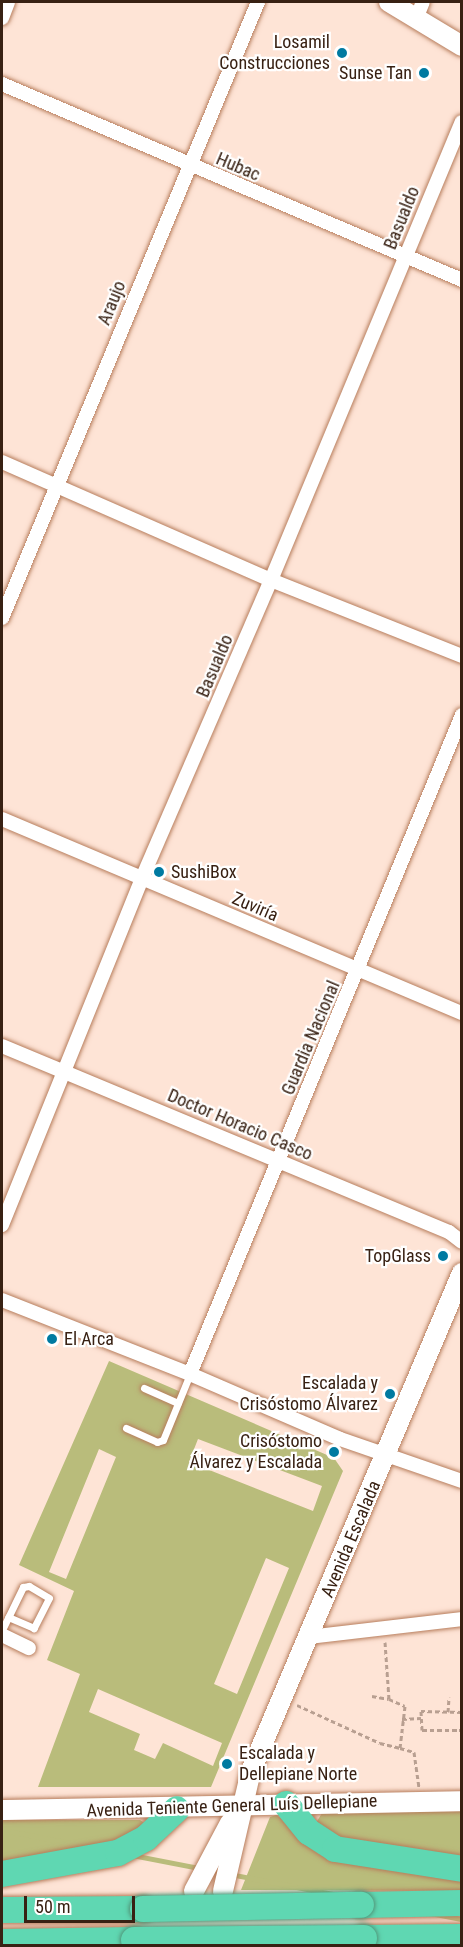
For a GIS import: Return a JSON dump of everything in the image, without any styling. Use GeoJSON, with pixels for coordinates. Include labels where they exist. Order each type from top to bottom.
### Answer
{"type":"FeatureCollection","features":[{"type":"Feature","properties":{"kind":"highway"},"geometry":{"type":"LineString","coordinates":[[286,1804],[309,1832],[335,1849],[462,1869]]}},
{"type":"Feature","properties":{"kind":"highway"},"geometry":{"type":"LineString","coordinates":[[2,1874],[118,1853],[147,1838],[177,1809]]}},
{"type":"Feature","properties":{"kind":"highway"},"geometry":{"type":"LineString","coordinates":[[2,1910],[462,1903]]}},
{"type":"Feature","properties":{"kind":"highway"},"geometry":{"type":"LineString","coordinates":[[2,1942],[462,1937]]}},
{"type":"Feature","properties":{"kind":"main road"},"geometry":{"type":"LineString","coordinates":[[389,2],[420,10],[462,46]]}},
{"type":"Feature","properties":{"kind":"main road","name":"Avenida Escalada"},"geometry":{"type":"LineString","coordinates":[[194,1891],[240,1805],[462,1273]]}},
{"type":"Feature","properties":{"kind":"main road","name":"Avenida Teniente General Luís Dellepiane"},"geometry":{"type":"LineString","coordinates":[[2,1810],[177,1809],[240,1805],[462,1801]]}},
{"type":"Feature","properties":{"kind":"main road","name":"Avenida Escalada"},"geometry":{"type":"LineString","coordinates":[[223,1891],[240,1805]]}},
{"type":"Feature","properties":{"kind":"street"},"geometry":{"type":"LineString","coordinates":[[2,18],[8,2]]}},
{"type":"Feature","properties":{"kind":"street","name":"Araujo"},"geometry":{"type":"LineString","coordinates":[[2,618],[258,2]]}},
{"type":"Feature","properties":{"kind":"street","name":"Hubac"},"geometry":{"type":"LineString","coordinates":[[2,84],[188,166],[462,280]]}},
{"type":"Feature","properties":{"kind":"street","name":"Basualdo"},"geometry":{"type":"LineString","coordinates":[[2,1225],[62,1071],[142,878],[271,580],[462,122]]}},
{"type":"Feature","properties":{"kind":"street"},"geometry":{"type":"LineString","coordinates":[[2,462],[271,580],[462,656]]}},
{"type":"Feature","properties":{"kind":"street","name":"Guardia Nacional"},"geometry":{"type":"LineString","coordinates":[[190,1374],[462,715]]}},
{"type":"Feature","properties":{"kind":"street","name":"Zuviría"},"geometry":{"type":"LineString","coordinates":[[2,819],[462,1013]]}},
{"type":"Feature","properties":{"kind":"street","name":"Doctor Horacio Casco"},"geometry":{"type":"LineString","coordinates":[[2,1046],[449,1232],[462,1242]]}},
{"type":"Feature","properties":{"kind":"street"},"geometry":{"type":"LineString","coordinates":[[2,1300],[190,1374],[387,1456],[462,1481]]}},
{"type":"Feature","properties":{"kind":"street"},"geometry":{"type":"LineString","coordinates":[[309,1637],[462,1619]]}},
{"type":"Feature","properties":{"kind":"street"},"geometry":{"type":"LineString","coordinates":[[2,1635],[29,1648]]}},
{"type":"Feature","properties":{"kind":"lane"},"geometry":{"type":"LineString","coordinates":[[126,1428],[160,1441],[190,1374]]}},
{"type":"Feature","properties":{"kind":"lane"},"geometry":{"type":"LineString","coordinates":[[144,1388],[178,1403]]}},
{"type":"Feature","properties":{"kind":"lane"},"geometry":{"type":"LineString","coordinates":[[2,1630],[8,1617],[25,1586],[49,1598],[34,1628],[8,1617]]}},
{"type":"Feature","properties":{"kind":"path"},"geometry":{"type":"LineString","coordinates":[[383,1629],[389,1699]]}},
{"type":"Feature","properties":{"kind":"path"},"geometry":{"type":"LineString","coordinates":[[372,1696],[389,1699],[405,1706],[400,1748]]}},
{"type":"Feature","properties":{"kind":"path"},"geometry":{"type":"LineString","coordinates":[[284,1697],[327,1720],[414,1752],[421,1801]]}},
{"type":"Feature","properties":{"kind":"path"},"geometry":{"type":"LineString","coordinates":[[448,1712],[449,1697]]}},
{"type":"Feature","properties":{"kind":"path"},"geometry":{"type":"LineString","coordinates":[[462,1712],[421,1711],[422,1730],[462,1730]]}},
{"type":"Feature","properties":{"kind":"path"},"geometry":{"type":"LineString","coordinates":[[402,1719],[421,1718]]}},
{"type":"Feature","properties":{"kind":"green space"},"geometry":{"type":"Polygon","coordinates":[[[109,1361],[334,1458],[343,1471],[211,1787],[38,1787],[80,1674],[47,1660],[74,1591],[19,1565],[109,1361]],[[198,1439],[189,1462],[313,1511],[322,1486],[198,1439]],[[99,1449],[49,1572],[66,1579],[116,1457],[99,1449]],[[266,1558],[214,1684],[237,1694],[289,1568],[266,1558]],[[98,1689],[89,1712],[140,1734],[134,1750],[155,1759],[163,1743],[213,1766],[222,1743],[98,1689]]]}},
{"type":"Feature","properties":{"kind":"green space"},"geometry":{"type":"Polygon","coordinates":[[[461,1811],[461,1860],[336,1842],[316,1823],[322,1813],[461,1811]]]}},
{"type":"Feature","properties":{"kind":"green space"},"geometry":{"type":"Polygon","coordinates":[[[276,1815],[296,1828],[461,1872],[461,1891],[241,1890],[270,1817],[276,1815]]]}},
{"type":"Feature","properties":{"kind":"green space"},"geometry":{"type":"Polygon","coordinates":[[[2,1820],[140,1820],[146,1824],[146,1834],[2,1867],[2,1820]]]}},
{"type":"Feature","properties":{"kind":"green space"},"geometry":{"type":"Polygon","coordinates":[[[10,1829],[462,1917],[461,1922],[9,1834],[10,1829]]]}},
{"type":"Feature","properties":{"kind":"place","name":"Losamil Construcciones"},"geometry":{"type":"Point","coordinates":[342,53]}},
{"type":"Feature","properties":{"kind":"place","name":"Sunse Tan"},"geometry":{"type":"Point","coordinates":[424,73]}},
{"type":"Feature","properties":{"kind":"place","name":"SushiBox"},"geometry":{"type":"Point","coordinates":[159,872]}},
{"type":"Feature","properties":{"kind":"place","name":"TopGlass"},"geometry":{"type":"Point","coordinates":[443,1256]}},
{"type":"Feature","properties":{"kind":"place","name":"El Arca"},"geometry":{"type":"Point","coordinates":[52,1339]}},
{"type":"Feature","properties":{"kind":"place","name":"Escalada y Crisóstomo Álvarez"},"geometry":{"type":"Point","coordinates":[390,1394]}},
{"type":"Feature","properties":{"kind":"place","name":"Crisóstomo Álvarez y Escalada"},"geometry":{"type":"Point","coordinates":[334,1452]}},
{"type":"Feature","properties":{"kind":"place","name":"Escalada y Dellepiane Norte"},"geometry":{"type":"Point","coordinates":[227,1764]}}]}
